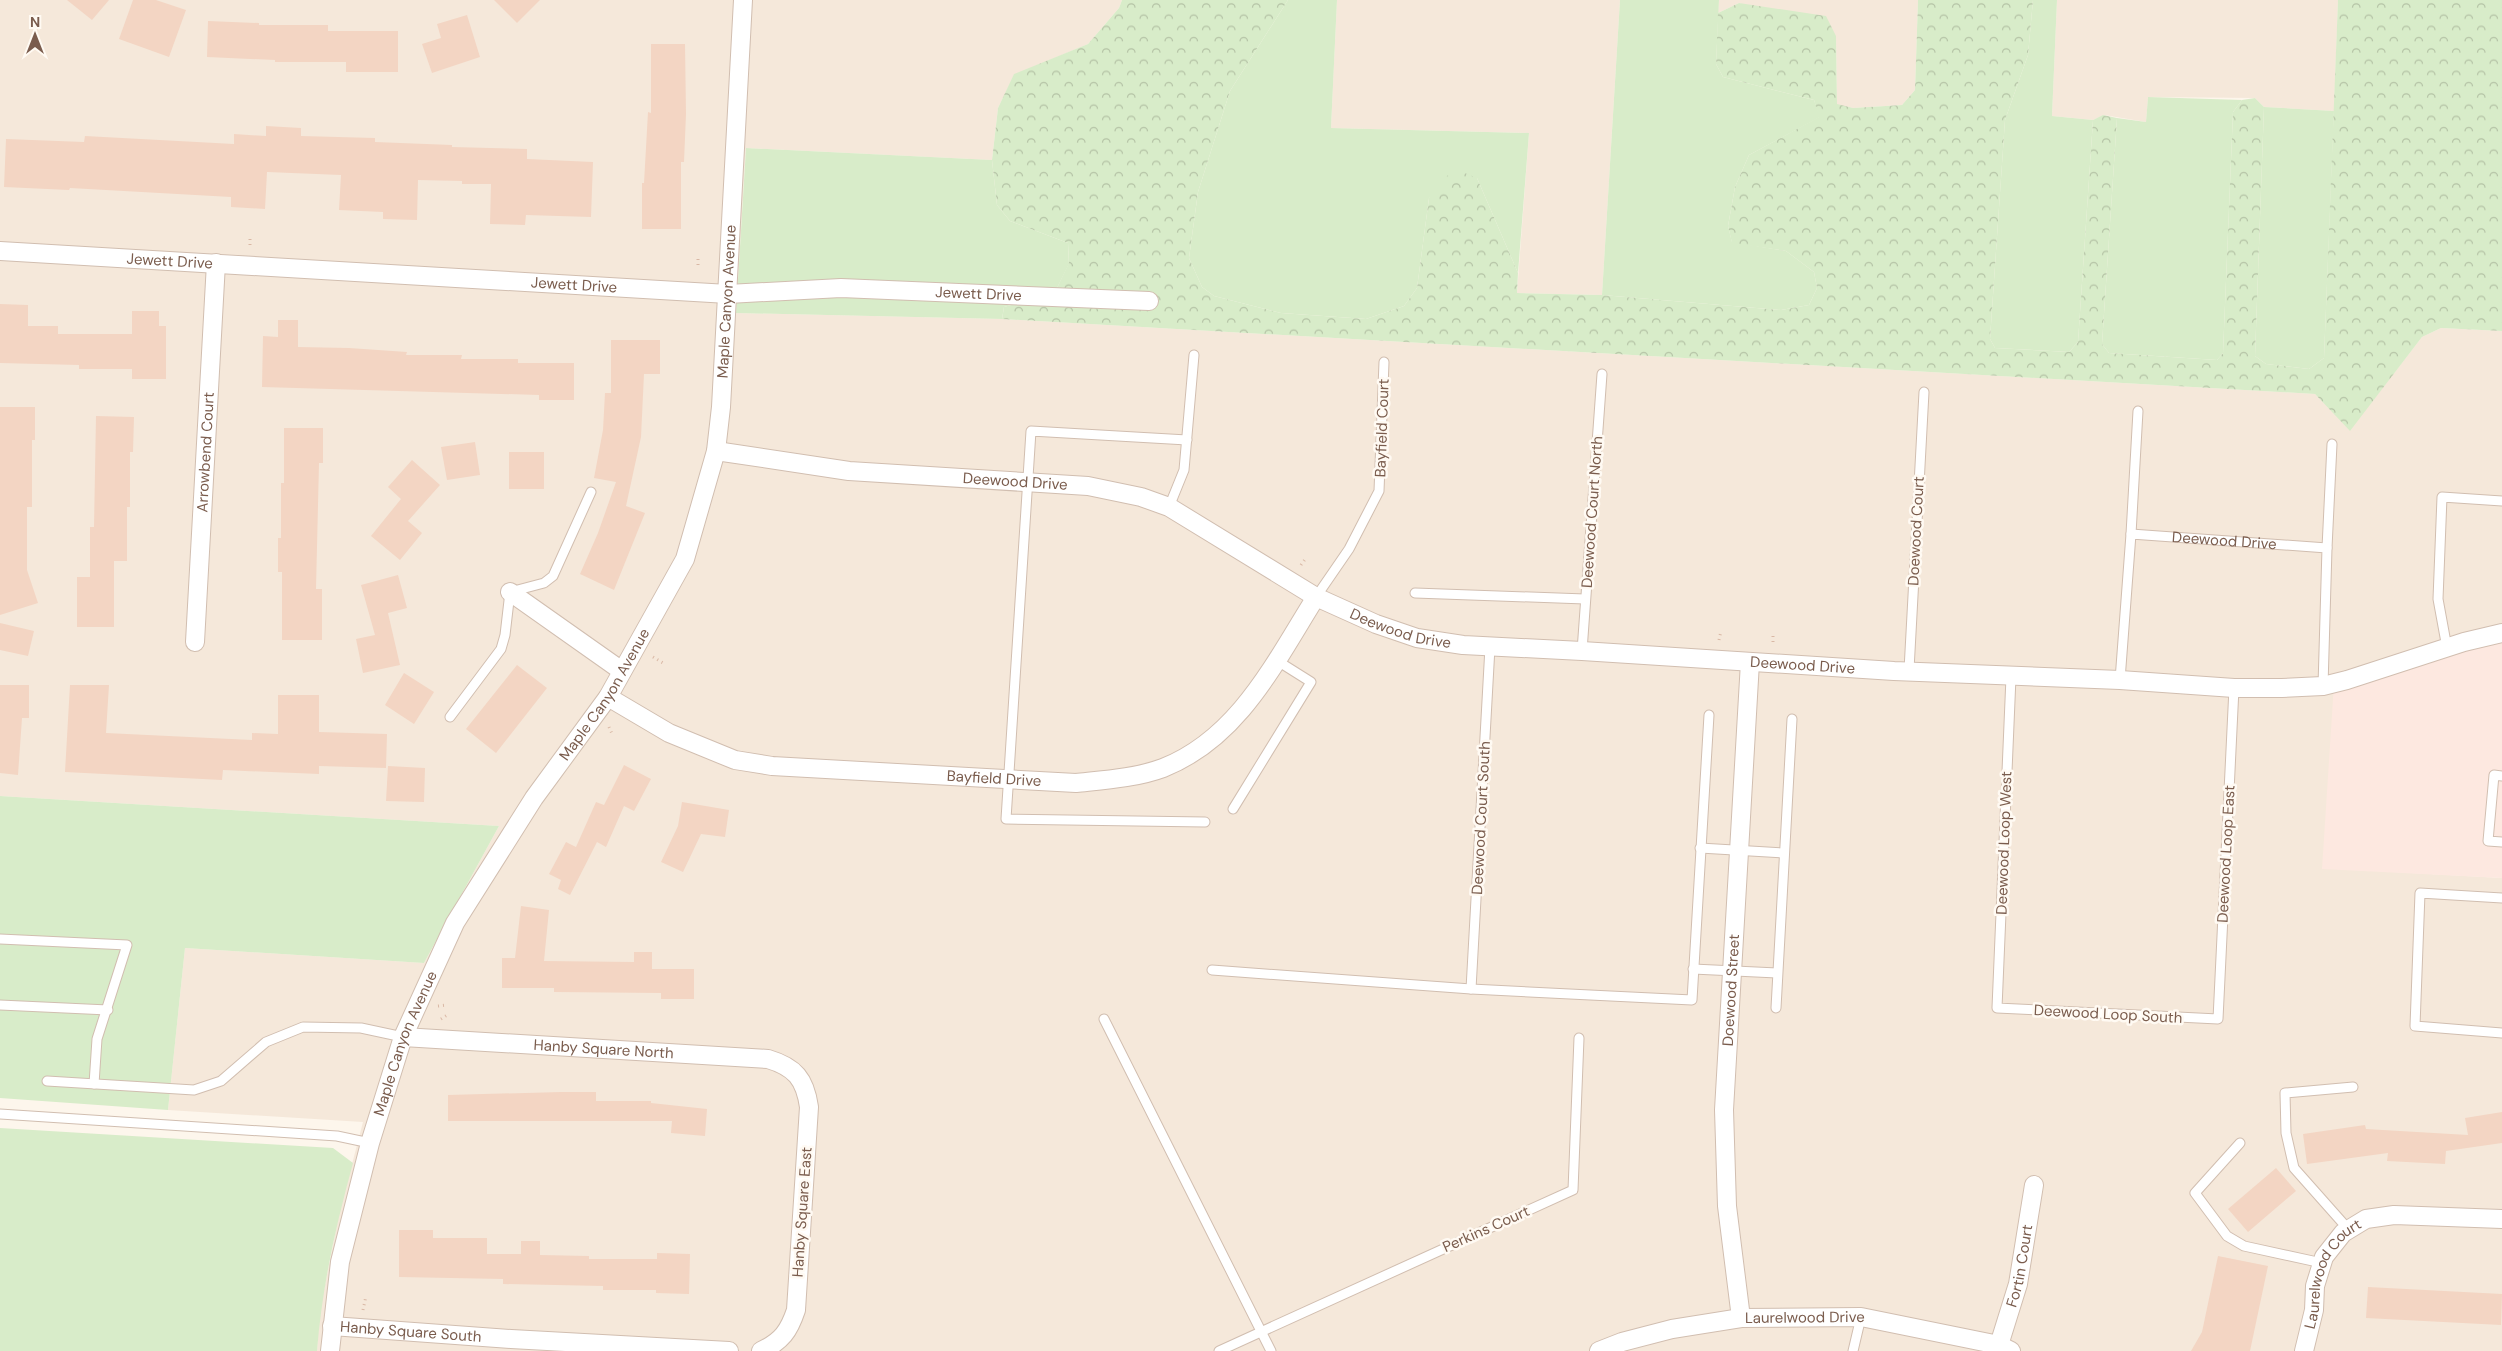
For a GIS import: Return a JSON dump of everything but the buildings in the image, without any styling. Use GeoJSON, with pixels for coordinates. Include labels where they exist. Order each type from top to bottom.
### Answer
{"type":"FeatureCollection","features":[{"type":"Feature","properties":{"kind":"street","name":"Maple Canyon Avenue"},"geometry":{"type":"LineString","coordinates":[[330,1351],[340,1262],[370,1143],[403,1037],[455,922],[534,798],[608,697],[685,559],[716,451],[728,294],[743,0]]}},
{"type":"Feature","properties":{"kind":"street","name":"Jewett Drive"},"geometry":{"type":"LineString","coordinates":[[0,251],[728,294],[841,288],[1149,301]]}},
{"type":"Feature","properties":{"kind":"street","name":"Arrowbend Court"},"geometry":{"type":"LineString","coordinates":[[195,642],[216,263]]}},
{"type":"Feature","properties":{"kind":"street","name":"Deewood Drive"},"geometry":{"type":"LineString","coordinates":[[716,451],[849,471],[1088,486],[1141,497],[1169,507],[1316,597],[1376,624],[1417,638],[1490,647],[1582,650],[1750,662],[2012,677],[2120,680],[2234,688],[2322,686],[2502,633]]}},
{"type":"Feature","properties":{"kind":"street"},"geometry":{"type":"LineString","coordinates":[[510,592],[622,671]]}},
{"type":"Feature","properties":{"kind":"street","name":"Bayfield Drive"},"geometry":{"type":"LineString","coordinates":[[608,697],[669,734],[735,760],[772,766],[1076,783],[1111,779],[1162,768],[1194,753],[1223,730],[1250,701],[1316,597]]}},
{"type":"Feature","properties":{"kind":"street","name":"Doewood Street"},"geometry":{"type":"LineString","coordinates":[[1741,1318],[1727,1206],[1724,1110],[1750,662]]}},
{"type":"Feature","properties":{"kind":"street","name":"Hanby Square North"},"geometry":{"type":"LineString","coordinates":[[403,1037],[768,1059],[786,1064],[799,1077]]}},
{"type":"Feature","properties":{"kind":"street","name":"Hanby Square East"},"geometry":{"type":"LineString","coordinates":[[761,1351],[778,1343],[790,1328],[796,1310],[809,1107],[806,1091],[799,1077]]}},
{"type":"Feature","properties":{"kind":"street","name":"Fortin Court"},"geometry":{"type":"LineString","coordinates":[[2005,1348],[2018,1284],[2034,1185]]}},
{"type":"Feature","properties":{"kind":"street","name":"Laurelwood Court"},"geometry":{"type":"LineString","coordinates":[[2304,1351],[2314,1310],[2315,1286],[2324,1257],[2343,1233],[2366,1219],[2394,1215],[2502,1219]]}},
{"type":"Feature","properties":{"kind":"street","name":"Laurelwood Drive"},"geometry":{"type":"LineString","coordinates":[[1599,1351],[1622,1342],[1672,1329],[1741,1318],[1861,1317],[2005,1348]]}},
{"type":"Feature","properties":{"kind":"street","name":"Hanby Square South"},"geometry":{"type":"LineString","coordinates":[[332,1326],[511,1339],[729,1351]]}},
{"type":"Feature","properties":{"kind":"lane"},"geometry":{"type":"LineString","coordinates":[[1169,507],[1184,470],[1194,355]]}},
{"type":"Feature","properties":{"kind":"lane","name":"Bayfield Court"},"geometry":{"type":"LineString","coordinates":[[1316,597],[1349,549],[1379,491],[1384,362]]}},
{"type":"Feature","properties":{"kind":"lane","name":"Deewood Court North"},"geometry":{"type":"LineString","coordinates":[[1582,650],[1602,374]]}},
{"type":"Feature","properties":{"kind":"lane","name":"Doewood Court"},"geometry":{"type":"LineString","coordinates":[[1909,670],[1924,392]]}},
{"type":"Feature","properties":{"kind":"lane"},"geometry":{"type":"LineString","coordinates":[[2120,680],[2138,411]]}},
{"type":"Feature","properties":{"kind":"lane"},"geometry":{"type":"LineString","coordinates":[[1187,440],[1031,431],[1006,819],[1205,822]]}},
{"type":"Feature","properties":{"kind":"lane"},"geometry":{"type":"LineString","coordinates":[[2322,686],[2332,444]]}},
{"type":"Feature","properties":{"kind":"lane"},"geometry":{"type":"LineString","coordinates":[[450,716],[501,649],[505,635],[510,592],[544,584],[553,576],[591,492]]}},
{"type":"Feature","properties":{"kind":"lane"},"geometry":{"type":"LineString","coordinates":[[2447,648],[2438,599],[2442,497],[2502,501]]}},
{"type":"Feature","properties":{"kind":"lane","name":"Deewood Drive"},"geometry":{"type":"LineString","coordinates":[[2131,534],[2327,548]]}},
{"type":"Feature","properties":{"kind":"lane"},"geometry":{"type":"LineString","coordinates":[[1415,593],[1586,599]]}},
{"type":"Feature","properties":{"kind":"lane","name":"Deewood Court South"},"geometry":{"type":"LineString","coordinates":[[1471,989],[1490,647]]}},
{"type":"Feature","properties":{"kind":"lane"},"geometry":{"type":"LineString","coordinates":[[1233,809],[1311,682],[1276,660]]}},
{"type":"Feature","properties":{"kind":"lane","name":"Deewood Loop West"},"geometry":{"type":"LineString","coordinates":[[1997,1008],[2012,677]]}},
{"type":"Feature","properties":{"kind":"lane","name":"Deewood Loop East"},"geometry":{"type":"LineString","coordinates":[[2218,1020],[2234,688]]}},
{"type":"Feature","properties":{"kind":"lane"},"geometry":{"type":"LineString","coordinates":[[1212,970],[1471,989],[1692,1000],[1709,715]]}},
{"type":"Feature","properties":{"kind":"lane"},"geometry":{"type":"LineString","coordinates":[[1776,1008],[1792,719]]}},
{"type":"Feature","properties":{"kind":"lane"},"geometry":{"type":"LineString","coordinates":[[2502,776],[2494,776],[2488,842],[2502,842]]}},
{"type":"Feature","properties":{"kind":"lane"},"geometry":{"type":"LineString","coordinates":[[1700,848],[1784,853]]}},
{"type":"Feature","properties":{"kind":"lane"},"geometry":{"type":"LineString","coordinates":[[2502,898],[2420,893],[2415,1026],[2502,1032]]}},
{"type":"Feature","properties":{"kind":"lane"},"geometry":{"type":"LineString","coordinates":[[0,939],[127,945],[108,1010],[97,1039],[94,1084]]}},
{"type":"Feature","properties":{"kind":"lane"},"geometry":{"type":"LineString","coordinates":[[1693,969],[1777,973]]}},
{"type":"Feature","properties":{"kind":"lane"},"geometry":{"type":"LineString","coordinates":[[0,1005],[108,1010]]}},
{"type":"Feature","properties":{"kind":"lane","name":"Deewood Loop South"},"geometry":{"type":"LineString","coordinates":[[1997,1008],[2218,1020]]}},
{"type":"Feature","properties":{"kind":"lane"},"geometry":{"type":"LineString","coordinates":[[1104,1020],[1271,1351]]}},
{"type":"Feature","properties":{"kind":"lane"},"geometry":{"type":"LineString","coordinates":[[47,1081],[194,1090],[221,1081],[266,1042],[303,1027],[361,1028],[403,1037]]}},
{"type":"Feature","properties":{"kind":"lane","name":"Perkins Court"},"geometry":{"type":"LineString","coordinates":[[1219,1351],[1573,1190],[1579,1038]]}},
{"type":"Feature","properties":{"kind":"lane"},"geometry":{"type":"LineString","coordinates":[[2349,1230],[2294,1168],[2286,1133],[2285,1093],[2352,1087]]}},
{"type":"Feature","properties":{"kind":"lane"},"geometry":{"type":"LineString","coordinates":[[0,1114],[337,1136],[370,1143]]}},
{"type":"Feature","properties":{"kind":"lane"},"geometry":{"type":"LineString","coordinates":[[2240,1143],[2195,1193],[2228,1236],[2244,1246],[2322,1264]]}},
{"type":"Feature","properties":{"kind":"lane"},"geometry":{"type":"LineString","coordinates":[[1853,1351],[1861,1317]]}},
{"type":"Feature","properties":{"kind":"path"},"geometry":{"type":"LineString","coordinates":[[250,235],[250,246]]}},
{"type":"Feature","properties":{"kind":"path"},"geometry":{"type":"LineString","coordinates":[[698,260],[698,269]]}},
{"type":"Feature","properties":{"kind":"path"},"geometry":{"type":"LineString","coordinates":[[1301,565],[1306,558]]}},
{"type":"Feature","properties":{"kind":"path"},"geometry":{"type":"LineString","coordinates":[[1719,641],[1720,631]]}},
{"type":"Feature","properties":{"kind":"path"},"geometry":{"type":"LineString","coordinates":[[1773,634],[1773,642]]}},
{"type":"Feature","properties":{"kind":"path"},"geometry":{"type":"LineString","coordinates":[[648,655],[663,663]]}},
{"type":"Feature","properties":{"kind":"path"},"geometry":{"type":"LineString","coordinates":[[439,1020],[449,1014]]}},
{"type":"Feature","properties":{"kind":"path"},"geometry":{"type":"LineString","coordinates":[[363,1310],[366,1296]]}},
{"type":"Feature","properties":{"kind":"shaded area"},"geometry":{"type":"Polygon","coordinates":[[[0,0],[1122,0],[1119,8],[1088,44],[1014,75],[998,108],[992,160],[746,148],[736,313],[1002,319],[2315,394],[2350,430],[2422,337],[2441,328],[2502,331],[2502,643],[2446,647],[2322,868],[2502,878],[2502,1351],[317,1351],[319,1315],[339,1214],[363,1122],[168,1110],[185,948],[424,963],[499,826],[0,796],[0,0]]]}},
{"type":"Feature","properties":{"kind":"shaded area"},"geometry":{"type":"Polygon","coordinates":[[[1337,0],[1620,0],[1602,295],[1517,293],[1529,133],[1331,128],[1337,0]]]}},
{"type":"Feature","properties":{"kind":"shaded area"},"geometry":{"type":"Polygon","coordinates":[[[1719,0],[1918,0],[1915,90],[1902,105],[1853,108],[1837,105],[1836,36],[1739,3],[1718,13],[1719,0]]]}},
{"type":"Feature","properties":{"kind":"shaded area"},"geometry":{"type":"Polygon","coordinates":[[[2057,0],[2338,0],[2334,111],[2264,107],[2255,98],[2148,97],[2146,122],[2104,115],[2093,120],[2052,116],[2057,0]]]}},
{"type":"Feature","properties":{"kind":"shaded area"},"geometry":{"type":"Polygon","coordinates":[[[2502,643],[2502,878],[2322,869],[2334,683],[2446,647],[2502,643]]]}},
{"type":"Feature","properties":{"kind":"green space"},"geometry":{"type":"Polygon","coordinates":[[[1122,0],[1288,0],[1230,91],[1198,192],[1189,258],[1202,287],[1214,296],[1281,313],[1366,319],[1404,306],[1417,288],[1429,198],[1444,177],[1460,171],[1477,178],[1518,273],[1517,293],[1602,295],[1781,310],[1809,305],[1817,288],[1814,272],[1786,251],[1732,243],[1728,226],[1735,187],[1749,155],[1819,117],[1814,100],[1723,77],[1716,64],[1718,13],[1739,3],[1826,16],[1836,36],[1837,104],[1853,108],[1902,105],[1915,90],[1918,0],[2033,0],[2028,55],[2005,120],[1990,339],[1995,348],[2069,352],[2078,342],[2093,120],[2103,115],[2117,118],[2102,344],[2109,353],[2217,360],[2223,353],[2233,112],[2242,100],[2255,98],[2264,107],[2255,356],[2266,364],[2309,369],[2324,358],[2338,0],[2502,0],[2502,331],[2441,328],[2422,337],[2350,431],[2315,394],[1002,319],[1004,307],[1055,292],[1069,263],[1068,243],[1010,221],[997,205],[992,160],[998,108],[1014,74],[1088,44],[1119,8],[1122,0]]]}},
{"type":"Feature","properties":{"kind":"green space"},"geometry":{"type":"Polygon","coordinates":[[[1288,0],[1337,0],[1331,128],[1529,133],[1518,273],[1477,178],[1429,198],[1417,288],[1404,306],[1366,319],[1281,313],[1214,296],[1202,287],[1189,258],[1198,192],[1230,91],[1288,0]]]}},
{"type":"Feature","properties":{"kind":"green space"},"geometry":{"type":"Polygon","coordinates":[[[1620,0],[1719,0],[1716,64],[1723,77],[1814,100],[1820,117],[1749,155],[1735,187],[1728,226],[1732,242],[1786,251],[1814,272],[1817,288],[1809,305],[1781,310],[1602,295],[1620,0]]]}},
{"type":"Feature","properties":{"kind":"green space"},"geometry":{"type":"Polygon","coordinates":[[[2033,0],[2057,0],[2052,116],[2093,120],[2078,342],[2069,352],[1995,348],[1990,339],[2005,120],[2028,55],[2033,0]]]}},
{"type":"Feature","properties":{"kind":"green space"},"geometry":{"type":"Polygon","coordinates":[[[2148,97],[2242,100],[2233,112],[2223,353],[2217,360],[2109,353],[2102,344],[2117,118],[2146,122],[2148,97]]]}},
{"type":"Feature","properties":{"kind":"green space"},"geometry":{"type":"Polygon","coordinates":[[[2264,107],[2334,111],[2324,358],[2309,369],[2266,364],[2255,356],[2264,107]]]}},
{"type":"Feature","properties":{"kind":"green space"},"geometry":{"type":"Polygon","coordinates":[[[746,148],[992,160],[997,205],[1010,221],[1068,243],[1069,264],[1055,292],[1004,307],[1002,319],[736,313],[746,148]]]}},
{"type":"Feature","properties":{"kind":"green space"},"geometry":{"type":"Polygon","coordinates":[[[0,796],[499,826],[424,963],[185,948],[168,1110],[0,1098],[0,796]]]}},
{"type":"Feature","properties":{"kind":"green space"},"geometry":{"type":"Polygon","coordinates":[[[0,1128],[333,1148],[353,1163],[341,1210],[322,1303],[317,1351],[0,1351],[0,1128]]]}}]}
